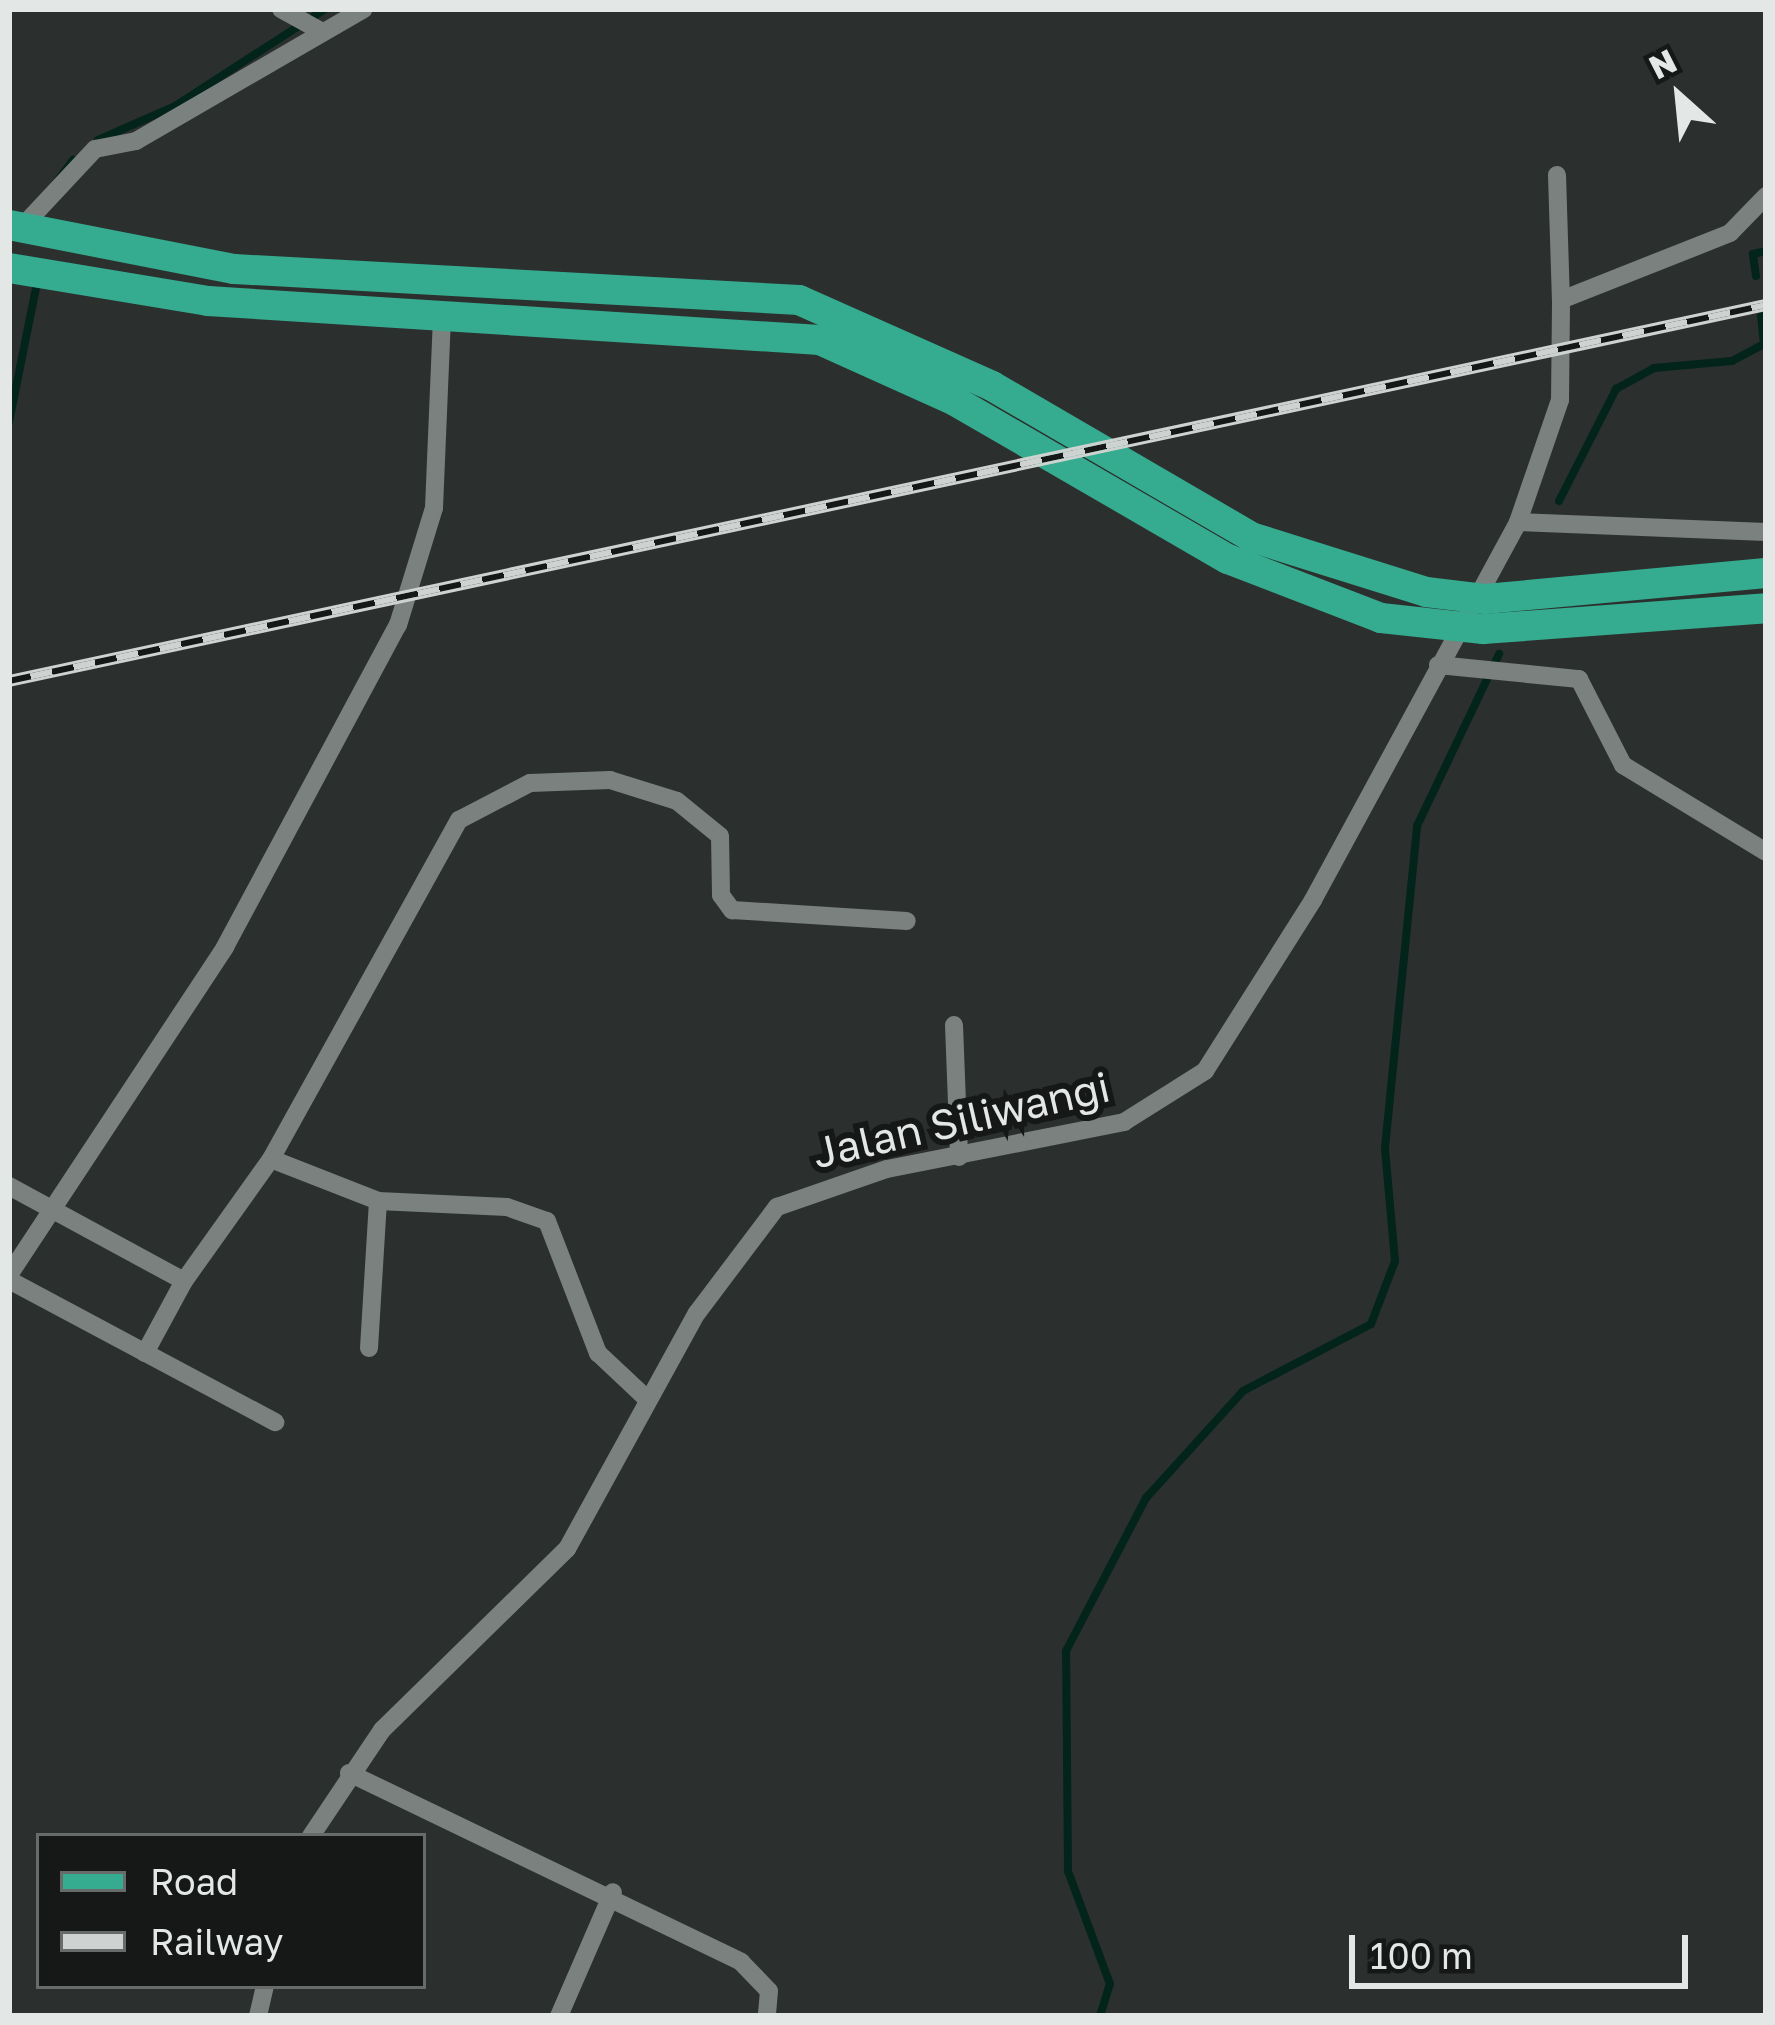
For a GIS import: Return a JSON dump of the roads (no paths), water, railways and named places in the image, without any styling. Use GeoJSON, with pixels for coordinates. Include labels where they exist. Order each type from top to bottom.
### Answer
{"type":"FeatureCollection","features":[{"type":"Feature","properties":{"kind":"main road"},"geometry":{"type":"LineString","coordinates":[[15,225],[234,269],[799,300],[992,386],[1251,537],[1426,592],[1515,597],[1766,573]]}},
{"type":"Feature","properties":{"kind":"main road"},"geometry":{"type":"LineString","coordinates":[[9,268],[208,302],[442,321],[762,330],[820,340],[955,400],[1135,508],[1284,584],[1420,624],[1500,629],[1766,608]]}},
{"type":"Feature","properties":{"kind":"street"},"geometry":{"type":"LineString","coordinates":[[281,9],[319,30]]}},
{"type":"Feature","properties":{"kind":"street"},"geometry":{"type":"LineString","coordinates":[[15,225],[95,149],[136,142],[319,30],[364,9]]}},
{"type":"Feature","properties":{"kind":"street","name":"Jalan Siliwangi"},"geometry":{"type":"LineString","coordinates":[[312,1833],[349,1773],[568,1549],[647,1399],[777,1207],[813,1188],[1124,1122],[1205,1071],[1272,972],[1518,522],[1562,379],[1557,175]]}},
{"type":"Feature","properties":{"kind":"street"},"geometry":{"type":"LineString","coordinates":[[1561,300],[1730,233],[1766,196]]}},
{"type":"Feature","properties":{"kind":"street"},"geometry":{"type":"LineString","coordinates":[[275,1422],[9,1278],[225,947],[398,626],[434,508],[442,321]]}},
{"type":"Feature","properties":{"kind":"street"},"geometry":{"type":"LineString","coordinates":[[1518,522],[1766,532]]}},
{"type":"Feature","properties":{"kind":"street"},"geometry":{"type":"LineString","coordinates":[[1438,665],[1490,674],[1579,679],[1623,765],[1766,852]]}},
{"type":"Feature","properties":{"kind":"street"},"geometry":{"type":"LineString","coordinates":[[145,1353],[184,1281],[272,1159],[459,820],[509,791],[567,777],[646,785],[717,831],[733,910],[907,921]]}},
{"type":"Feature","properties":{"kind":"street"},"geometry":{"type":"LineString","coordinates":[[954,1025],[959,1157]]}},
{"type":"Feature","properties":{"kind":"street"},"geometry":{"type":"LineString","coordinates":[[272,1159],[378,1202],[507,1208],[554,1226],[598,1353],[647,1399]]}},
{"type":"Feature","properties":{"kind":"street"},"geometry":{"type":"LineString","coordinates":[[9,1186],[184,1281]]}},
{"type":"Feature","properties":{"kind":"street"},"geometry":{"type":"LineString","coordinates":[[368,1348],[378,1202]]}},
{"type":"Feature","properties":{"kind":"street"},"geometry":{"type":"LineString","coordinates":[[349,1773],[613,1892],[758,1976],[767,2016]]}},
{"type":"Feature","properties":{"kind":"street"},"geometry":{"type":"LineString","coordinates":[[560,2016],[613,1892]]}},
{"type":"Feature","properties":{"kind":"waterway"},"geometry":{"type":"LineString","coordinates":[[98,140],[175,106],[325,9]]}},
{"type":"Feature","properties":{"kind":"waterway"},"geometry":{"type":"LineString","coordinates":[[41,203],[73,160]]}},
{"type":"Feature","properties":{"kind":"waterway"},"geometry":{"type":"LineString","coordinates":[[1756,276],[1753,254],[1766,251]]}},
{"type":"Feature","properties":{"kind":"waterway"},"geometry":{"type":"LineString","coordinates":[[9,422],[38,278]]}},
{"type":"Feature","properties":{"kind":"waterway"},"geometry":{"type":"LineString","coordinates":[[1559,501],[1616,389],[1654,368],[1732,361],[1764,344],[1761,316]]}},
{"type":"Feature","properties":{"kind":"waterway"},"geometry":{"type":"LineString","coordinates":[[1100,2016],[1110,1984],[1068,1871],[1066,1651],[1146,1498],[1243,1391],[1371,1324],[1395,1261],[1385,1148],[1417,826],[1499,654]]}},
{"type":"Feature","properties":{"kind":"railway"},"geometry":{"type":"LineString","coordinates":[[9,681],[1766,305]]}}]}
